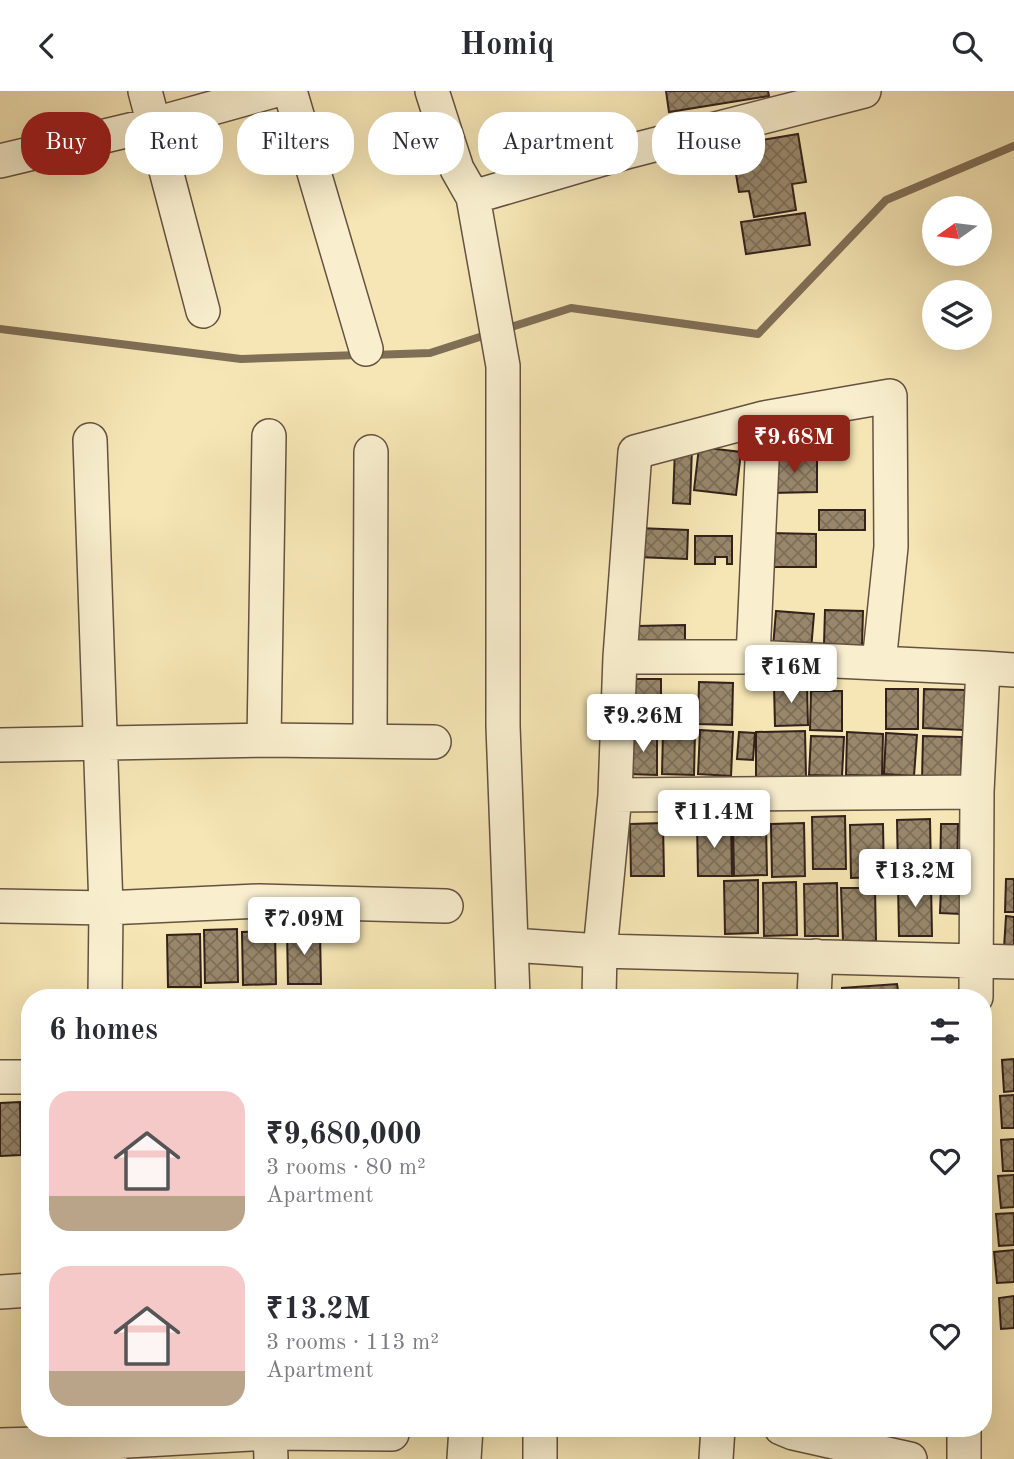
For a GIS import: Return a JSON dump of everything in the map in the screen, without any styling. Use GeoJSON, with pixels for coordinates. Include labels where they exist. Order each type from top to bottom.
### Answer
{"type":"FeatureCollection","features":[{"type":"Feature","properties":{"kind":"street"},"geometry":{"type":"LineString","coordinates":[[145,91],[151,112]]}},
{"type":"Feature","properties":{"kind":"street"},"geometry":{"type":"LineString","coordinates":[[198,112],[273,91]]}},
{"type":"Feature","properties":{"kind":"street"},"geometry":{"type":"LineString","coordinates":[[290,91],[366,349]]}},
{"type":"Feature","properties":{"kind":"street"},"geometry":{"type":"LineString","coordinates":[[432,91],[457,169],[472,197],[503,366],[503,726],[513,989]]}},
{"type":"Feature","properties":{"kind":"street"},"geometry":{"type":"LineString","coordinates":[[472,197],[630,151],[864,91]]}},
{"type":"Feature","properties":{"kind":"street"},"geometry":{"type":"LineString","coordinates":[[0,161],[125,131]]}},
{"type":"Feature","properties":{"kind":"street"},"geometry":{"type":"LineString","coordinates":[[168,175],[203,311]]}},
{"type":"Feature","properties":{"kind":"street"},"geometry":{"type":"LineString","coordinates":[[599,989],[600,951],[615,795],[620,657],[635,452],[764,418],[890,396],[891,547],[879,663]]}},
{"type":"Feature","properties":{"kind":"street"},"geometry":{"type":"LineString","coordinates":[[754,657],[764,418]]}},
{"type":"Feature","properties":{"kind":"street"},"geometry":{"type":"LineString","coordinates":[[264,740],[270,436]]}},
{"type":"Feature","properties":{"kind":"street"},"geometry":{"type":"LineString","coordinates":[[90,440],[106,908],[105,989]]}},
{"type":"Feature","properties":{"kind":"street"},"geometry":{"type":"LineString","coordinates":[[370,741],[371,451]]}},
{"type":"Feature","properties":{"kind":"street"},"geometry":{"type":"LineString","coordinates":[[620,657],[754,657],[998,669],[977,792],[976,989]]}},
{"type":"Feature","properties":{"kind":"street"},"geometry":{"type":"LineString","coordinates":[[0,745],[264,740],[434,742]]}},
{"type":"Feature","properties":{"kind":"street"},"geometry":{"type":"LineString","coordinates":[[615,795],[977,792]]}},
{"type":"Feature","properties":{"kind":"street"},"geometry":{"type":"LineString","coordinates":[[0,907],[106,908],[259,901],[446,906]]}},
{"type":"Feature","properties":{"kind":"street"},"geometry":{"type":"LineString","coordinates":[[512,945],[600,951],[1014,963]]}},
{"type":"Feature","properties":{"kind":"street"},"geometry":{"type":"LineString","coordinates":[[815,989],[817,956]]}},
{"type":"Feature","properties":{"kind":"street"},"geometry":{"type":"LineString","coordinates":[[0,1077],[21,1077]]}},
{"type":"Feature","properties":{"kind":"street"},"geometry":{"type":"LineString","coordinates":[[0,1292],[21,1291]]}},
{"type":"Feature","properties":{"kind":"street"},"geometry":{"type":"LineString","coordinates":[[0,1445],[110,1443],[270,1446],[362,1437]]}},
{"type":"Feature","properties":{"kind":"street"},"geometry":{"type":"LineString","coordinates":[[464,1459],[465,1437]]}},
{"type":"Feature","properties":{"kind":"street"},"geometry":{"type":"LineString","coordinates":[[540,1459],[541,1437]]}},
{"type":"Feature","properties":{"kind":"street"},"geometry":{"type":"LineString","coordinates":[[716,1459],[717,1437]]}},
{"type":"Feature","properties":{"kind":"street"},"geometry":{"type":"LineString","coordinates":[[811,1437],[910,1459]]}},
{"type":"Feature","properties":{"kind":"street"},"geometry":{"type":"LineString","coordinates":[[964,1437],[964,1459]]}},
{"type":"Feature","properties":{"kind":"building"},"geometry":{"type":"Polygon","coordinates":[[[666,91],[768,91],[769,96],[669,112],[666,91]]]}},
{"type":"Feature","properties":{"kind":"building"},"geometry":{"type":"Polygon","coordinates":[[[798,134],[806,182],[792,184],[796,210],[754,217],[749,191],[739,192],[736,175],[765,175],[765,139],[798,134]]]}},
{"type":"Feature","properties":{"kind":"building"},"geometry":{"type":"Polygon","coordinates":[[[805,213],[810,245],[746,254],[741,222],[805,213]]]}},
{"type":"Feature","properties":{"kind":"building"},"geometry":{"type":"Polygon","coordinates":[[[699,447],[741,452],[736,495],[694,490],[699,447]]]}},
{"type":"Feature","properties":{"kind":"building"},"geometry":{"type":"Polygon","coordinates":[[[675,448],[692,448],[690,504],[673,503],[675,448]]]}},
{"type":"Feature","properties":{"kind":"building"},"geometry":{"type":"Polygon","coordinates":[[[817,458],[817,492],[771,493],[771,459],[817,458]]]}},
{"type":"Feature","properties":{"kind":"building"},"geometry":{"type":"Polygon","coordinates":[[[819,510],[865,510],[865,530],[819,530],[819,510]]]}},
{"type":"Feature","properties":{"kind":"building"},"geometry":{"type":"Polygon","coordinates":[[[638,528],[688,530],[687,559],[637,557],[638,528]]]}},
{"type":"Feature","properties":{"kind":"building"},"geometry":{"type":"Polygon","coordinates":[[[769,533],[816,534],[816,567],[769,567],[769,533]]]}},
{"type":"Feature","properties":{"kind":"building"},"geometry":{"type":"Polygon","coordinates":[[[695,536],[732,536],[732,564],[727,564],[727,557],[715,557],[715,564],[695,564],[695,536]]]}},
{"type":"Feature","properties":{"kind":"building"},"geometry":{"type":"Polygon","coordinates":[[[825,610],[863,611],[862,646],[824,645],[825,610]]]}},
{"type":"Feature","properties":{"kind":"building"},"geometry":{"type":"Polygon","coordinates":[[[776,611],[814,614],[811,650],[773,647],[776,611]]]}},
{"type":"Feature","properties":{"kind":"building"},"geometry":{"type":"Polygon","coordinates":[[[685,625],[685,645],[637,645],[637,626],[685,625]]]}},
{"type":"Feature","properties":{"kind":"building"},"geometry":{"type":"Polygon","coordinates":[[[629,679],[661,679],[661,725],[629,725],[629,679]]]}},
{"type":"Feature","properties":{"kind":"building"},"geometry":{"type":"Polygon","coordinates":[[[699,682],[733,683],[732,725],[698,724],[699,682]]]}},
{"type":"Feature","properties":{"kind":"building"},"geometry":{"type":"Polygon","coordinates":[[[807,685],[808,725],[775,726],[774,686],[807,685]]]}},
{"type":"Feature","properties":{"kind":"building"},"geometry":{"type":"Polygon","coordinates":[[[886,689],[918,689],[918,729],[886,729],[886,689]]]}},
{"type":"Feature","properties":{"kind":"building"},"geometry":{"type":"Polygon","coordinates":[[[924,689],[965,690],[964,730],[923,728],[924,689]]]}},
{"type":"Feature","properties":{"kind":"building"},"geometry":{"type":"Polygon","coordinates":[[[811,691],[842,691],[842,731],[810,730],[811,691]]]}},
{"type":"Feature","properties":{"kind":"building"},"geometry":{"type":"Polygon","coordinates":[[[700,730],[733,732],[731,776],[698,774],[700,730]]]}},
{"type":"Feature","properties":{"kind":"building"},"geometry":{"type":"Polygon","coordinates":[[[663,731],[695,732],[694,775],[662,774],[663,731]]]}},
{"type":"Feature","properties":{"kind":"building"},"geometry":{"type":"Polygon","coordinates":[[[805,731],[806,777],[756,777],[756,732],[805,731]]]}},
{"type":"Feature","properties":{"kind":"building"},"geometry":{"type":"Polygon","coordinates":[[[739,732],[755,733],[753,760],[737,759],[739,732]]]}},
{"type":"Feature","properties":{"kind":"building"},"geometry":{"type":"Polygon","coordinates":[[[847,732],[883,734],[882,776],[846,775],[847,732]]]}},
{"type":"Feature","properties":{"kind":"building"},"geometry":{"type":"Polygon","coordinates":[[[629,733],[657,733],[657,775],[628,774],[629,733]]]}},
{"type":"Feature","properties":{"kind":"building"},"geometry":{"type":"Polygon","coordinates":[[[886,733],[917,735],[914,776],[884,774],[886,733]]]}},
{"type":"Feature","properties":{"kind":"building"},"geometry":{"type":"Polygon","coordinates":[[[811,736],[844,737],[842,776],[809,775],[811,736]]]}},
{"type":"Feature","properties":{"kind":"building"},"geometry":{"type":"Polygon","coordinates":[[[923,736],[962,737],[961,782],[922,781],[923,736]]]}},
{"type":"Feature","properties":{"kind":"building"},"geometry":{"type":"Polygon","coordinates":[[[845,816],[846,869],[813,869],[812,817],[845,816]]]}},
{"type":"Feature","properties":{"kind":"building"},"geometry":{"type":"Polygon","coordinates":[[[930,819],[931,872],[898,873],[897,820],[930,819]]]}},
{"type":"Feature","properties":{"kind":"building"},"geometry":{"type":"Polygon","coordinates":[[[663,823],[664,876],[631,876],[630,824],[663,823]]]}},
{"type":"Feature","properties":{"kind":"building"},"geometry":{"type":"Polygon","coordinates":[[[697,823],[731,823],[732,876],[698,876],[697,823]]]}},
{"type":"Feature","properties":{"kind":"building"},"geometry":{"type":"Polygon","coordinates":[[[733,823],[766,823],[767,875],[734,876],[733,823]]]}},
{"type":"Feature","properties":{"kind":"building"},"geometry":{"type":"Polygon","coordinates":[[[804,823],[805,876],[772,877],[771,824],[804,823]]]}},
{"type":"Feature","properties":{"kind":"building"},"geometry":{"type":"Polygon","coordinates":[[[883,824],[884,877],[851,878],[850,825],[883,824]]]}},
{"type":"Feature","properties":{"kind":"building"},"geometry":{"type":"Polygon","coordinates":[[[941,824],[958,824],[957,882],[940,881],[941,824]]]}},
{"type":"Feature","properties":{"kind":"building"},"geometry":{"type":"Polygon","coordinates":[[[1006,879],[1014,879],[1014,912],[1005,912],[1006,879]]]}},
{"type":"Feature","properties":{"kind":"building"},"geometry":{"type":"Polygon","coordinates":[[[758,880],[758,933],[725,934],[724,881],[758,880]]]}},
{"type":"Feature","properties":{"kind":"building"},"geometry":{"type":"Polygon","coordinates":[[[796,882],[797,935],[764,936],[763,883],[796,882]]]}},
{"type":"Feature","properties":{"kind":"building"},"geometry":{"type":"Polygon","coordinates":[[[837,883],[838,936],[805,936],[804,884],[837,883]]]}},
{"type":"Feature","properties":{"kind":"building"},"geometry":{"type":"Polygon","coordinates":[[[898,883],[931,883],[932,936],[899,936],[898,883]]]}},
{"type":"Feature","properties":{"kind":"building"},"geometry":{"type":"Polygon","coordinates":[[[941,887],[962,888],[961,914],[940,913],[941,887]]]}},
{"type":"Feature","properties":{"kind":"building"},"geometry":{"type":"Polygon","coordinates":[[[841,888],[875,888],[876,941],[843,941],[841,888]]]}},
{"type":"Feature","properties":{"kind":"building"},"geometry":{"type":"Polygon","coordinates":[[[1006,916],[1014,917],[1014,949],[1004,948],[1006,916]]]}},
{"type":"Feature","properties":{"kind":"building"},"geometry":{"type":"Polygon","coordinates":[[[237,929],[238,982],[205,983],[204,930],[237,929]]]}},
{"type":"Feature","properties":{"kind":"building"},"geometry":{"type":"Polygon","coordinates":[[[275,931],[276,984],[243,985],[242,932],[275,931]]]}},
{"type":"Feature","properties":{"kind":"building"},"geometry":{"type":"Polygon","coordinates":[[[287,931],[320,931],[321,984],[288,984],[287,931]]]}},
{"type":"Feature","properties":{"kind":"building"},"geometry":{"type":"Polygon","coordinates":[[[200,934],[201,987],[168,987],[167,935],[200,934]]]}},
{"type":"Feature","properties":{"kind":"building"},"geometry":{"type":"Polygon","coordinates":[[[897,984],[898,989],[842,989],[897,984]]]}},
{"type":"Feature","properties":{"kind":"building"},"geometry":{"type":"Polygon","coordinates":[[[1014,1059],[1014,1091],[1004,1092],[1002,1060],[1014,1059]]]}},
{"type":"Feature","properties":{"kind":"building"},"geometry":{"type":"Polygon","coordinates":[[[1014,1095],[1014,1128],[1002,1128],[1000,1096],[1014,1095]]]}},
{"type":"Feature","properties":{"kind":"building"},"geometry":{"type":"Polygon","coordinates":[[[20,1102],[21,1155],[0,1156],[0,1103],[20,1102]]]}},
{"type":"Feature","properties":{"kind":"building"},"geometry":{"type":"Polygon","coordinates":[[[1014,1139],[1014,1171],[1003,1171],[1001,1140],[1014,1139]]]}},
{"type":"Feature","properties":{"kind":"building"},"geometry":{"type":"Polygon","coordinates":[[[1014,1175],[1014,1207],[1001,1208],[998,1176],[1014,1175]]]}},
{"type":"Feature","properties":{"kind":"building"},"geometry":{"type":"Polygon","coordinates":[[[1014,1213],[1014,1245],[999,1246],[996,1214],[1014,1213]]]}},
{"type":"Feature","properties":{"kind":"building"},"geometry":{"type":"Polygon","coordinates":[[[1014,1250],[1014,1282],[997,1283],[994,1252],[1014,1250]]]}},
{"type":"Feature","properties":{"kind":"building"},"geometry":{"type":"Polygon","coordinates":[[[1014,1296],[1014,1328],[1001,1329],[999,1298],[1014,1296]]]}},
{"type":"Feature","properties":{"kind":"waterway"},"geometry":{"type":"LineString","coordinates":[[505,329],[571,308],[758,334],[886,200],[1014,146]]}},
{"type":"Feature","properties":{"kind":"waterway"},"geometry":{"type":"LineString","coordinates":[[0,329],[241,359],[359,355]]}},
{"type":"Feature","properties":{"kind":"waterway"},"geometry":{"type":"LineString","coordinates":[[372,355],[430,353],[489,334]]}}]}
